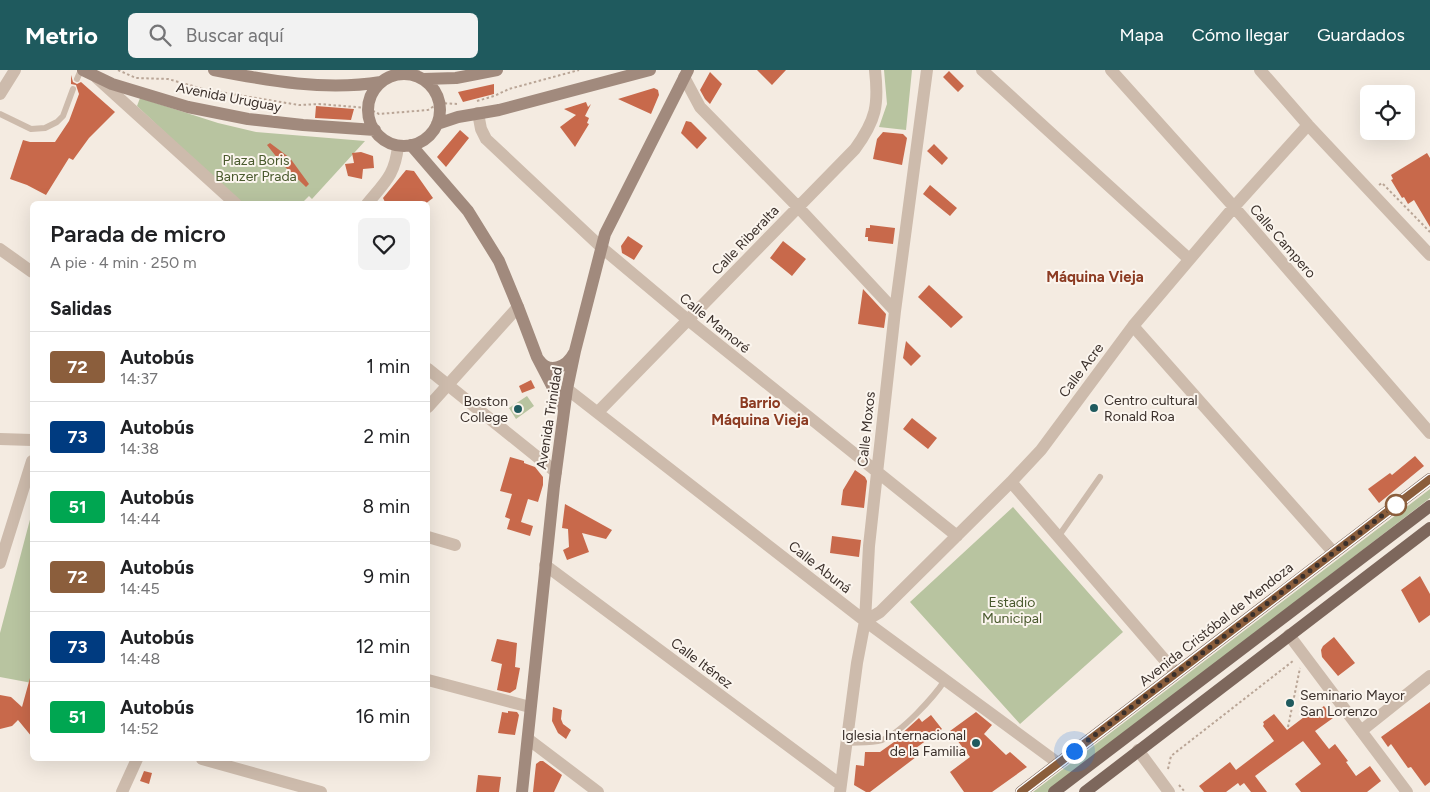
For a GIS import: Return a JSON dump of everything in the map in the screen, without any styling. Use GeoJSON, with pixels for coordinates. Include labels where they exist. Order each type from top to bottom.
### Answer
{"type":"FeatureCollection","features":[{"type":"Feature","properties":{"kind":"main road","name":"Avenida Uruguay"},"geometry":{"type":"LineString","coordinates":[[214,70],[264,80],[355,86],[381,82],[391,76],[403,74],[417,75]]}},
{"type":"Feature","properties":{"kind":"main road"},"geometry":{"type":"LineString","coordinates":[[417,75],[456,78],[497,70]]}},
{"type":"Feature","properties":{"kind":"main road"},"geometry":{"type":"LineString","coordinates":[[437,124],[458,117],[474,108],[583,89],[650,70]]}},
{"type":"Feature","properties":{"kind":"main road","name":"Avenida Uruguay"},"geometry":{"type":"LineString","coordinates":[[80,73],[95,76],[120,86],[188,107],[216,113],[248,119],[303,125],[374,130]]}},
{"type":"Feature","properties":{"kind":"main road","name":"Avenida Trinidad"},"geometry":{"type":"LineString","coordinates":[[522,792],[556,472],[567,389],[575,351],[600,247],[605,234],[686,74]]}},
{"type":"Feature","properties":{"kind":"main road"},"geometry":{"type":"LineString","coordinates":[[381,82],[371,95],[368,117],[374,130],[381,138],[389,143],[405,146],[422,141],[431,134],[440,116],[439,103],[434,90],[417,75]]}},
{"type":"Feature","properties":{"kind":"main road"},"geometry":{"type":"LineString","coordinates":[[405,146],[468,211],[499,261],[537,357],[564,409]]}},
{"type":"Feature","properties":{"kind":"main road"},"geometry":{"type":"LineString","coordinates":[[537,357],[543,365],[555,368],[569,362],[575,351]]}},
{"type":"Feature","properties":{"kind":"main road","name":"Avenida Cristóbal de Mendoza"},"geometry":{"type":"LineString","coordinates":[[1021,792],[1430,479]]}},
{"type":"Feature","properties":{"kind":"main road"},"geometry":{"type":"LineString","coordinates":[[1054,792],[1430,506]]}},
{"type":"Feature","properties":{"kind":"main road"},"geometry":{"type":"LineString","coordinates":[[1085,792],[1430,528]]}},
{"type":"Feature","properties":{"kind":"street"},"geometry":{"type":"LineString","coordinates":[[0,94],[15,70]]}},
{"type":"Feature","properties":{"kind":"street","name":"Calle Riberalta"},"geometry":{"type":"LineString","coordinates":[[598,412],[855,149],[866,134],[876,108],[875,70]]}},
{"type":"Feature","properties":{"kind":"street","name":"Calle Moxos"},"geometry":{"type":"LineString","coordinates":[[840,788],[857,663],[866,621],[870,546],[877,472],[895,311],[927,70]]}},
{"type":"Feature","properties":{"kind":"street"},"geometry":{"type":"LineString","coordinates":[[982,70],[1189,259]]}},
{"type":"Feature","properties":{"kind":"street","name":"Calle Campero"},"geometry":{"type":"LineString","coordinates":[[1111,70],[1234,207],[1430,433]]}},
{"type":"Feature","properties":{"kind":"street"},"geometry":{"type":"LineString","coordinates":[[1260,70],[1308,125],[1430,255]]}},
{"type":"Feature","properties":{"kind":"street"},"geometry":{"type":"LineString","coordinates":[[686,74],[700,107],[895,311]]}},
{"type":"Feature","properties":{"kind":"street"},"geometry":{"type":"LineString","coordinates":[[95,76],[220,198]]}},
{"type":"Feature","properties":{"kind":"street","name":"Calle Mamoré"},"geometry":{"type":"LineString","coordinates":[[474,108],[486,139],[600,247],[957,536]]}},
{"type":"Feature","properties":{"kind":"street","name":"Calle Acre"},"geometry":{"type":"LineString","coordinates":[[866,621],[880,612],[1011,482],[1040,450],[1132,326],[1234,207],[1308,125]]}},
{"type":"Feature","properties":{"kind":"street"},"geometry":{"type":"LineString","coordinates":[[369,201],[392,174],[405,146]]}},
{"type":"Feature","properties":{"kind":"street"},"geometry":{"type":"LineString","coordinates":[[0,250],[30,271]]}},
{"type":"Feature","properties":{"kind":"street"},"geometry":{"type":"LineString","coordinates":[[430,405],[518,306]]}},
{"type":"Feature","properties":{"kind":"street"},"geometry":{"type":"LineString","coordinates":[[1132,326],[1334,553]]}},
{"type":"Feature","properties":{"kind":"street"},"geometry":{"type":"LineString","coordinates":[[430,370],[556,472]]}},
{"type":"Feature","properties":{"kind":"street","name":"Calle Abuná"},"geometry":{"type":"LineString","coordinates":[[567,389],[866,621],[1058,763]]}},
{"type":"Feature","properties":{"kind":"street"},"geometry":{"type":"LineString","coordinates":[[0,439],[30,440]]}},
{"type":"Feature","properties":{"kind":"street"},"geometry":{"type":"LineString","coordinates":[[1011,482],[1176,673]]}},
{"type":"Feature","properties":{"kind":"street"},"geometry":{"type":"LineString","coordinates":[[0,563],[29,484]]}},
{"type":"Feature","properties":{"kind":"street"},"geometry":{"type":"LineString","coordinates":[[430,538],[455,545]]}},
{"type":"Feature","properties":{"kind":"street","name":"Calle Iténez"},"geometry":{"type":"LineString","coordinates":[[545,565],[840,788]]}},
{"type":"Feature","properties":{"kind":"street"},"geometry":{"type":"LineString","coordinates":[[1289,635],[1407,792]]}},
{"type":"Feature","properties":{"kind":"street"},"geometry":{"type":"LineString","coordinates":[[1361,731],[1430,676]]}},
{"type":"Feature","properties":{"kind":"street"},"geometry":{"type":"LineString","coordinates":[[430,681],[530,707]]}},
{"type":"Feature","properties":{"kind":"street"},"geometry":{"type":"LineString","coordinates":[[528,739],[598,792]]}},
{"type":"Feature","properties":{"kind":"street"},"geometry":{"type":"LineString","coordinates":[[1138,750],[1174,788]]}},
{"type":"Feature","properties":{"kind":"street"},"geometry":{"type":"LineString","coordinates":[[122,792],[136,761]]}},
{"type":"Feature","properties":{"kind":"street"},"geometry":{"type":"LineString","coordinates":[[209,761],[321,792]]}},
{"type":"Feature","properties":{"kind":"lane"},"geometry":{"type":"LineString","coordinates":[[0,114],[31,128],[45,128],[63,116],[73,88]]}},
{"type":"Feature","properties":{"kind":"lane"},"geometry":{"type":"LineString","coordinates":[[1058,537],[1100,477]]}},
{"type":"Feature","properties":{"kind":"lane"},"geometry":{"type":"LineString","coordinates":[[846,743],[882,740],[893,734],[923,706],[945,680]]}},
{"type":"Feature","properties":{"kind":"path"},"geometry":{"type":"LineString","coordinates":[[118,70],[136,78],[168,79],[207,90],[299,104],[368,108],[379,114],[428,110],[439,103],[464,104]]}},
{"type":"Feature","properties":{"kind":"path"},"geometry":{"type":"LineString","coordinates":[[474,108],[509,89],[579,70]]}},
{"type":"Feature","properties":{"kind":"path"},"geometry":{"type":"LineString","coordinates":[[1371,192],[1382,183],[1430,232]]}},
{"type":"Feature","properties":{"kind":"path"},"geometry":{"type":"LineString","coordinates":[[1288,727],[1303,654]]}},
{"type":"Feature","properties":{"kind":"path"},"geometry":{"type":"LineString","coordinates":[[1167,769],[1171,756],[1303,654]]}},
{"type":"Feature","properties":{"kind":"path"},"geometry":{"type":"LineString","coordinates":[[1174,788],[1184,792]]}},
{"type":"Feature","properties":{"kind":"green space"},"geometry":{"type":"Polygon","coordinates":[[[884,70],[912,70],[906,130],[879,127],[887,104],[884,70]]]}},
{"type":"Feature","properties":{"kind":"green space","name":"Plaza Boris Banzer Prada"},"geometry":{"type":"Polygon","coordinates":[[[140,98],[218,123],[256,132],[365,141],[312,199],[309,196],[304,201],[238,201],[137,106],[140,98]]]}},
{"type":"Feature","properties":{"kind":"green space"},"geometry":{"type":"Polygon","coordinates":[[[527,396],[534,406],[516,419],[509,408],[527,396]]]}},
{"type":"Feature","properties":{"kind":"green space"},"geometry":{"type":"Polygon","coordinates":[[[1430,489],[1430,498],[1048,792],[1033,792],[1430,489]]]}},
{"type":"Feature","properties":{"kind":"green space","name":"Estadio Municipal"},"geometry":{"type":"Polygon","coordinates":[[[1013,507],[1123,632],[1020,724],[910,602],[1013,507]]]}},
{"type":"Feature","properties":{"kind":"green space"},"geometry":{"type":"Polygon","coordinates":[[[30,520],[30,683],[0,677],[0,633],[30,520]]]}},
{"type":"Feature","properties":{"kind":"building"},"geometry":{"type":"Polygon","coordinates":[[[757,70],[786,70],[772,85],[757,70]]]}},
{"type":"Feature","properties":{"kind":"building"},"geometry":{"type":"Polygon","coordinates":[[[949,71],[964,86],[958,92],[943,77],[949,71]]]}},
{"type":"Feature","properties":{"kind":"building"},"geometry":{"type":"Polygon","coordinates":[[[710,72],[722,84],[710,104],[700,90],[710,72]]]}},
{"type":"Feature","properties":{"kind":"building"},"geometry":{"type":"Polygon","coordinates":[[[71,75],[73,82],[77,84],[81,82],[115,112],[89,138],[73,160],[69,158],[46,195],[10,179],[23,140],[30,142],[55,142],[69,121],[79,94],[76,85],[71,84],[71,75]]]}},
{"type":"Feature","properties":{"kind":"building"},"geometry":{"type":"Polygon","coordinates":[[[494,84],[494,94],[463,102],[458,92],[494,84]]]}},
{"type":"Feature","properties":{"kind":"building"},"geometry":{"type":"Polygon","coordinates":[[[654,88],[658,90],[659,95],[651,114],[618,99],[654,88]]]}},
{"type":"Feature","properties":{"kind":"building"},"geometry":{"type":"Polygon","coordinates":[[[586,102],[588,107],[591,104],[585,116],[589,118],[587,123],[589,124],[575,147],[560,127],[576,115],[564,109],[586,102]]]}},
{"type":"Feature","properties":{"kind":"building"},"geometry":{"type":"Polygon","coordinates":[[[316,106],[354,109],[351,120],[315,118],[316,106]]]}},
{"type":"Feature","properties":{"kind":"building"},"geometry":{"type":"Polygon","coordinates":[[[686,121],[691,122],[707,138],[697,149],[681,133],[686,121]]]}},
{"type":"Feature","properties":{"kind":"building"},"geometry":{"type":"Polygon","coordinates":[[[460,130],[469,138],[446,167],[437,157],[460,130]]]}},
{"type":"Feature","properties":{"kind":"building"},"geometry":{"type":"Polygon","coordinates":[[[883,132],[903,134],[907,138],[902,165],[873,159],[877,139],[883,132]]]}},
{"type":"Feature","properties":{"kind":"building"},"geometry":{"type":"Polygon","coordinates":[[[270,143],[290,158],[309,184],[306,187],[282,164],[267,145],[270,143]]]}},
{"type":"Feature","properties":{"kind":"building"},"geometry":{"type":"Polygon","coordinates":[[[934,144],[948,158],[942,165],[927,151],[934,144]]]}},
{"type":"Feature","properties":{"kind":"building"},"geometry":{"type":"Polygon","coordinates":[[[361,152],[373,156],[374,168],[363,169],[362,179],[348,176],[345,164],[354,163],[352,153],[361,152]]]}},
{"type":"Feature","properties":{"kind":"building"},"geometry":{"type":"Polygon","coordinates":[[[1427,153],[1430,158],[1430,227],[1414,200],[1408,204],[1391,180],[1393,179],[1391,175],[1427,153]]]}},
{"type":"Feature","properties":{"kind":"building"},"geometry":{"type":"Polygon","coordinates":[[[406,170],[414,171],[433,198],[429,201],[384,201],[383,198],[406,170]]]}},
{"type":"Feature","properties":{"kind":"building"},"geometry":{"type":"Polygon","coordinates":[[[930,185],[957,208],[950,216],[923,194],[930,185]]]}},
{"type":"Feature","properties":{"kind":"building"},"geometry":{"type":"Polygon","coordinates":[[[870,225],[895,228],[893,244],[868,241],[868,237],[865,237],[866,228],[870,228],[870,225]]]}},
{"type":"Feature","properties":{"kind":"building"},"geometry":{"type":"Polygon","coordinates":[[[628,236],[643,246],[634,260],[622,253],[621,246],[628,236]]]}},
{"type":"Feature","properties":{"kind":"building"},"geometry":{"type":"Polygon","coordinates":[[[783,241],[806,259],[792,276],[770,258],[783,241]]]}},
{"type":"Feature","properties":{"kind":"building"},"geometry":{"type":"Polygon","coordinates":[[[929,285],[963,317],[951,328],[918,297],[929,285]]]}},
{"type":"Feature","properties":{"kind":"building"},"geometry":{"type":"Polygon","coordinates":[[[863,289],[886,314],[884,328],[858,324],[863,289]]]}},
{"type":"Feature","properties":{"kind":"building"},"geometry":{"type":"Polygon","coordinates":[[[906,341],[921,356],[911,366],[903,358],[906,341]]]}},
{"type":"Feature","properties":{"kind":"building"},"geometry":{"type":"Polygon","coordinates":[[[531,380],[535,388],[522,393],[519,386],[531,380]]]}},
{"type":"Feature","properties":{"kind":"building"},"geometry":{"type":"Polygon","coordinates":[[[912,418],[937,438],[928,449],[903,429],[912,418]]]}},
{"type":"Feature","properties":{"kind":"building"},"geometry":{"type":"Polygon","coordinates":[[[1415,456],[1424,466],[1379,503],[1368,489],[1390,473],[1392,475],[1415,456]]]}},
{"type":"Feature","properties":{"kind":"building"},"geometry":{"type":"Polygon","coordinates":[[[510,457],[535,467],[543,477],[543,485],[538,502],[528,499],[521,522],[533,526],[530,536],[507,529],[510,519],[505,517],[512,494],[500,491],[510,457]]]}},
{"type":"Feature","properties":{"kind":"building"},"geometry":{"type":"Polygon","coordinates":[[[855,470],[865,477],[867,481],[864,508],[841,505],[843,490],[855,470]]]}},
{"type":"Feature","properties":{"kind":"building"},"geometry":{"type":"Polygon","coordinates":[[[565,504],[612,530],[606,539],[582,533],[589,552],[567,560],[563,550],[569,547],[568,529],[562,528],[565,504]]]}},
{"type":"Feature","properties":{"kind":"building"},"geometry":{"type":"Polygon","coordinates":[[[832,536],[861,540],[859,557],[830,553],[832,536]]]}},
{"type":"Feature","properties":{"kind":"building"},"geometry":{"type":"Polygon","coordinates":[[[1420,576],[1430,594],[1430,615],[1419,623],[1401,590],[1420,576]]]}},
{"type":"Feature","properties":{"kind":"building"},"geometry":{"type":"Polygon","coordinates":[[[1334,637],[1355,663],[1338,676],[1322,657],[1321,650],[1334,637]]]}},
{"type":"Feature","properties":{"kind":"building"},"geometry":{"type":"Polygon","coordinates":[[[497,639],[517,643],[515,667],[520,668],[516,689],[510,693],[497,690],[502,664],[491,661],[497,639]]]}},
{"type":"Feature","properties":{"kind":"building"},"geometry":{"type":"Polygon","coordinates":[[[30,678],[30,735],[18,720],[12,726],[0,729],[0,695],[11,697],[22,707],[30,678]]]}},
{"type":"Feature","properties":{"kind":"building"},"geometry":{"type":"Polygon","coordinates":[[[1430,702],[1430,782],[1425,786],[1411,767],[1408,768],[1391,744],[1388,747],[1381,737],[1430,702]]]}},
{"type":"Feature","properties":{"kind":"building"},"geometry":{"type":"Polygon","coordinates":[[[1324,706],[1333,718],[1315,731],[1329,749],[1335,744],[1348,761],[1346,762],[1356,776],[1370,766],[1381,781],[1367,792],[1301,792],[1295,784],[1321,764],[1303,741],[1255,776],[1267,792],[1251,792],[1244,783],[1240,786],[1238,783],[1226,792],[1204,792],[1199,786],[1230,762],[1236,770],[1274,741],[1263,726],[1263,722],[1274,714],[1287,730],[1312,711],[1314,713],[1324,706]]]}},
{"type":"Feature","properties":{"kind":"building"},"geometry":{"type":"Polygon","coordinates":[[[553,707],[562,710],[561,719],[563,724],[571,730],[566,739],[558,733],[552,721],[553,707]]]}},
{"type":"Feature","properties":{"kind":"building"},"geometry":{"type":"Polygon","coordinates":[[[508,711],[517,712],[519,715],[515,735],[498,733],[502,712],[508,713],[508,711]]]}},
{"type":"Feature","properties":{"kind":"building","name":"Iglesia Internacional de la Familia"},"geometry":{"type":"Polygon","coordinates":[[[976,712],[992,725],[984,734],[1006,755],[1010,752],[1027,767],[992,792],[964,792],[950,772],[970,757],[950,731],[976,712]]]}},
{"type":"Feature","properties":{"kind":"building"},"geometry":{"type":"Polygon","coordinates":[[[931,715],[942,729],[916,748],[920,754],[870,792],[866,792],[854,785],[856,765],[864,766],[865,752],[880,752],[894,742],[919,718],[922,722],[931,715]]]}},
{"type":"Feature","properties":{"kind":"building"},"geometry":{"type":"Polygon","coordinates":[[[543,761],[562,775],[554,792],[533,792],[536,764],[543,761]]]}},
{"type":"Feature","properties":{"kind":"building"},"geometry":{"type":"Polygon","coordinates":[[[144,771],[152,773],[149,784],[140,781],[144,771]]]}},
{"type":"Feature","properties":{"kind":"building"},"geometry":{"type":"Polygon","coordinates":[[[478,775],[501,777],[499,792],[476,792],[478,775]]]}},
{"type":"Feature","properties":{"kind":"bus line","name":"72"},"geometry":{"type":"LineString","coordinates":[[1021,792],[1430,479]]}},
{"type":"Feature","properties":{"kind":"place","name":"Centro cultural Ronald Roa"},"geometry":{"type":"Point","coordinates":[1094,408]}},
{"type":"Feature","properties":{"kind":"place","name":"Boston College"},"geometry":{"type":"Point","coordinates":[518,409]}},
{"type":"Feature","properties":{"kind":"place","name":"Seminario Mayor San Lorenzo"},"geometry":{"type":"Point","coordinates":[1290,703]}},
{"type":"Feature","properties":{"kind":"place","name":"Iglesia Internacional de la Familia"},"geometry":{"type":"Point","coordinates":[976,743]}},
{"type":"Feature","properties":{"kind":"district","name":"Máquina Vieja"},"geometry":{"type":"Point","coordinates":[1095,277]}},
{"type":"Feature","properties":{"kind":"district","name":"Barrio Máquina Vieja"},"geometry":{"type":"Point","coordinates":[760,412]}},
{"type":"Feature","properties":{"kind":"route"},"geometry":{"type":"LineString","coordinates":[[1074,751],[1396,505]]}}]}
